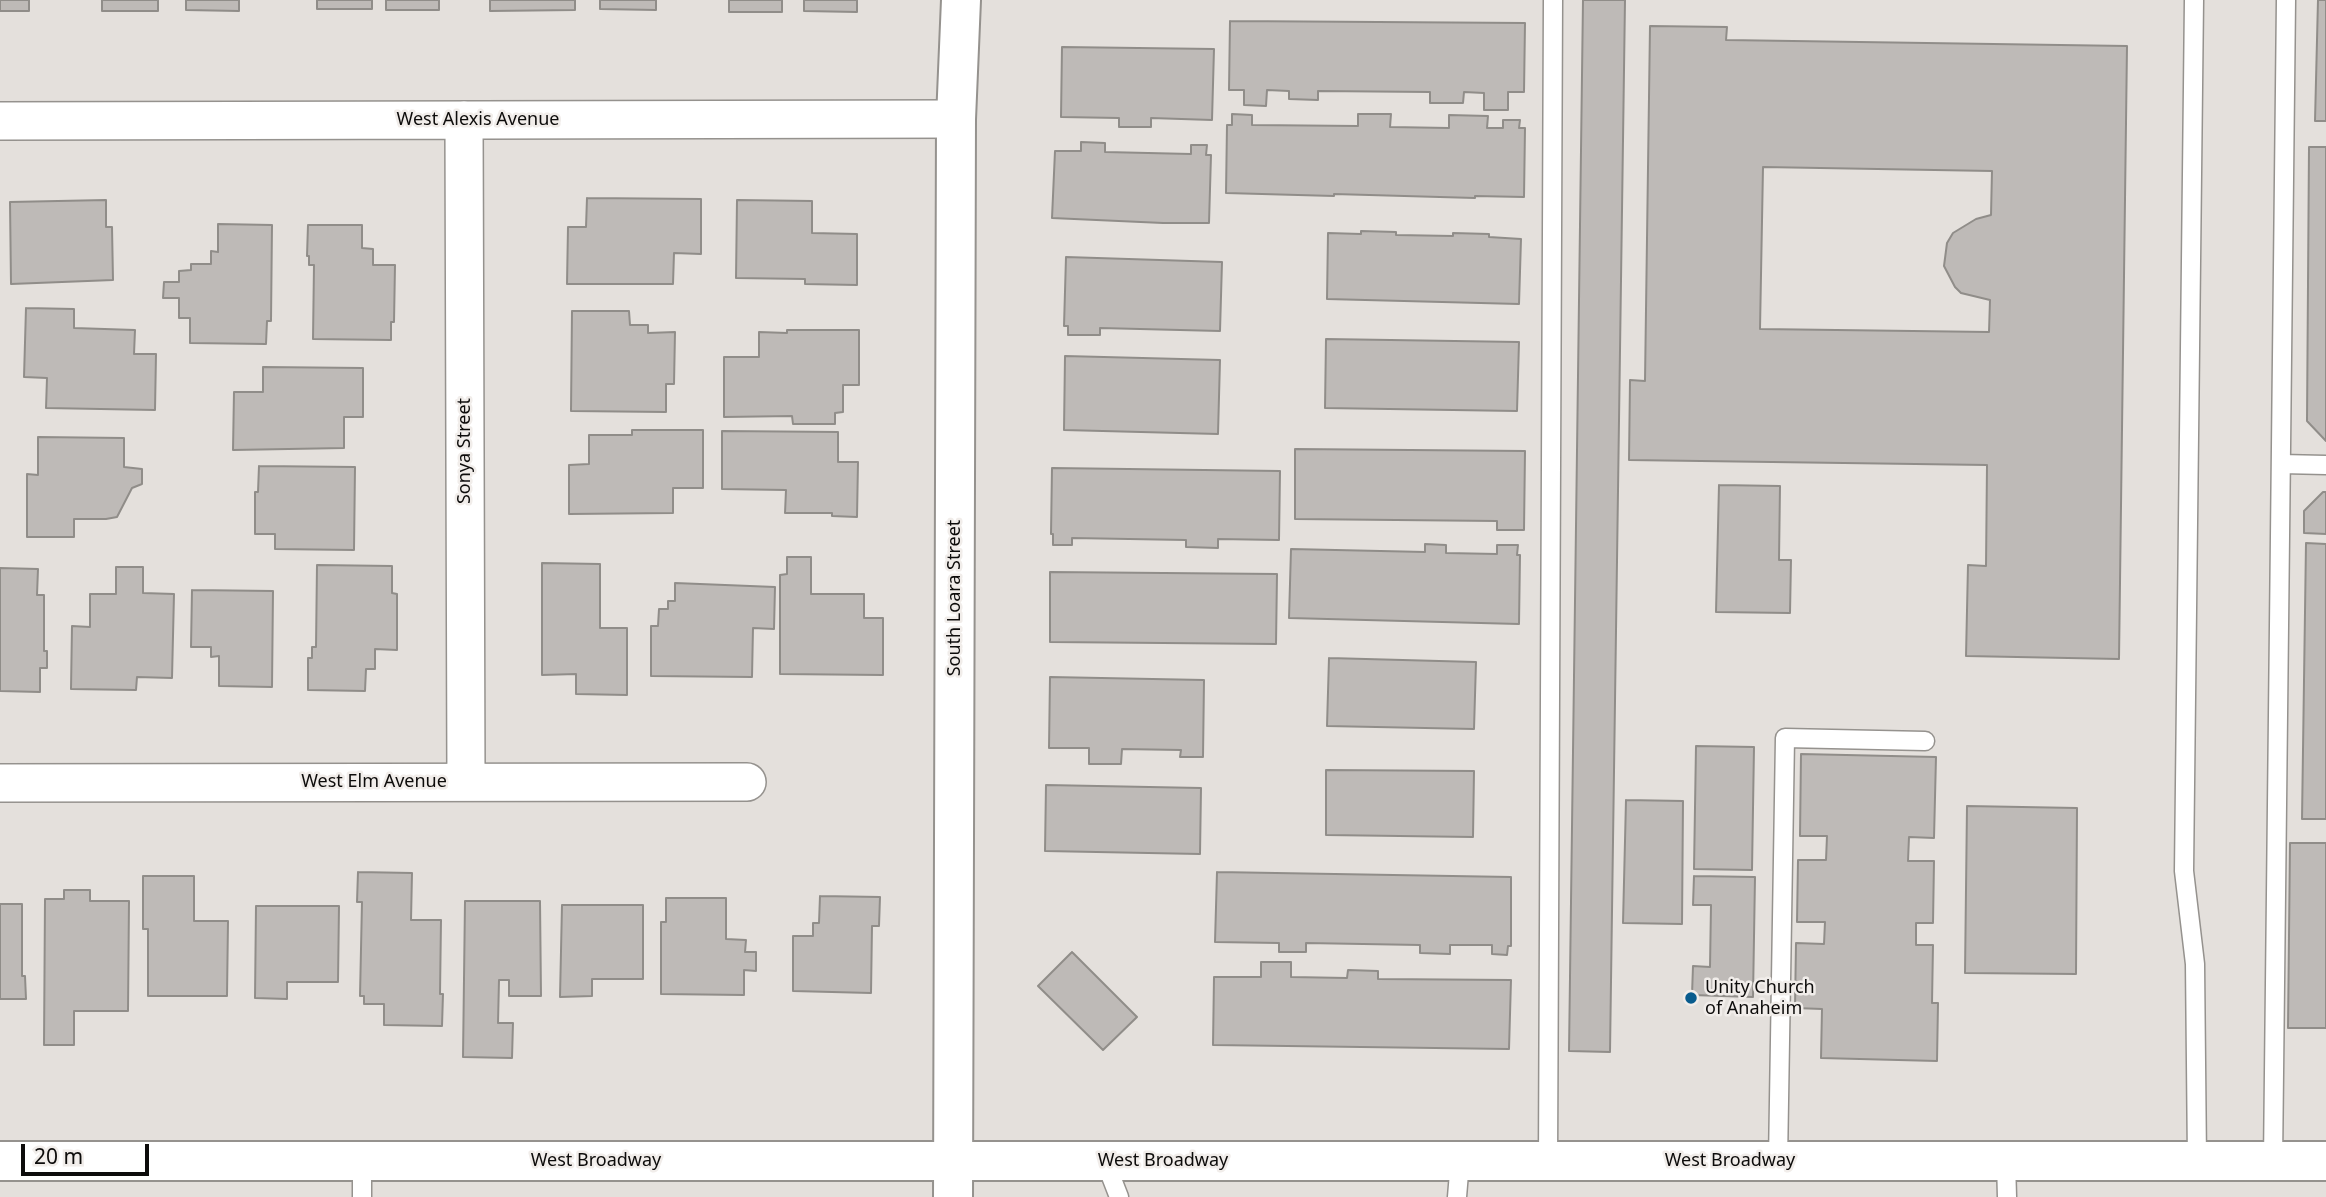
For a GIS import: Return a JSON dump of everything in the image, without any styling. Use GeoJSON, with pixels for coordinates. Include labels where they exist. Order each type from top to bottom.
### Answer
{"type":"FeatureCollection","features":[{"type":"Feature","properties":{"kind":"main road","name":"South Loara Street"},"geometry":{"type":"LineString","coordinates":[[953,1179],[956,119],[961,0]]}},
{"type":"Feature","properties":{"kind":"main road","name":"West Broadway"},"geometry":{"type":"LineString","coordinates":[[0,1161],[362,1179],[953,1179],[1105,1161],[1459,1179],[1548,1161],[1778,1161],[2006,1179],[2197,1161],[2326,1161]]}},
{"type":"Feature","properties":{"kind":"street","name":"West Alexis Avenue"},"geometry":{"type":"LineString","coordinates":[[0,121],[956,119]]}},
{"type":"Feature","properties":{"kind":"street","name":"Sonya Street"},"geometry":{"type":"LineString","coordinates":[[464,120],[466,782]]}},
{"type":"Feature","properties":{"kind":"street","name":"West Elm Avenue"},"geometry":{"type":"LineString","coordinates":[[0,783],[747,782]]}},
{"type":"Feature","properties":{"kind":"lane"},"geometry":{"type":"LineString","coordinates":[[1548,1161],[1553,0]]}},
{"type":"Feature","properties":{"kind":"lane"},"geometry":{"type":"LineString","coordinates":[[2194,0],[2185,871],[2195,964],[2197,1161]]}},
{"type":"Feature","properties":{"kind":"lane"},"geometry":{"type":"LineString","coordinates":[[2273,1160],[2286,0]]}},
{"type":"Feature","properties":{"kind":"lane"},"geometry":{"type":"LineString","coordinates":[[2281,464],[2326,465]]}},
{"type":"Feature","properties":{"kind":"lane"},"geometry":{"type":"LineString","coordinates":[[1778,1161],[1785,738],[1926,741]]}},
{"type":"Feature","properties":{"kind":"lane"},"geometry":{"type":"LineString","coordinates":[[1105,1161],[1119,1197]]}},
{"type":"Feature","properties":{"kind":"building"},"geometry":{"type":"Polygon","coordinates":[[[0,0],[29,0],[29,11],[0,11],[0,0]]]}},
{"type":"Feature","properties":{"kind":"building"},"geometry":{"type":"Polygon","coordinates":[[[102,0],[158,0],[158,11],[102,11],[102,0]]]}},
{"type":"Feature","properties":{"kind":"building"},"geometry":{"type":"Polygon","coordinates":[[[186,0],[239,0],[239,11],[186,10],[186,0]]]}},
{"type":"Feature","properties":{"kind":"building"},"geometry":{"type":"Polygon","coordinates":[[[317,0],[372,0],[372,9],[317,9],[317,0]]]}},
{"type":"Feature","properties":{"kind":"building"},"geometry":{"type":"Polygon","coordinates":[[[386,0],[439,0],[439,10],[386,10],[386,0]]]}},
{"type":"Feature","properties":{"kind":"building"},"geometry":{"type":"Polygon","coordinates":[[[490,0],[575,0],[575,10],[490,11],[490,0]]]}},
{"type":"Feature","properties":{"kind":"building"},"geometry":{"type":"Polygon","coordinates":[[[600,0],[656,0],[656,10],[600,9],[600,0]]]}},
{"type":"Feature","properties":{"kind":"building"},"geometry":{"type":"Polygon","coordinates":[[[729,0],[782,0],[782,12],[729,12],[729,0]]]}},
{"type":"Feature","properties":{"kind":"building"},"geometry":{"type":"Polygon","coordinates":[[[804,0],[857,0],[857,12],[804,11],[804,0]]]}},
{"type":"Feature","properties":{"kind":"building"},"geometry":{"type":"Polygon","coordinates":[[[1583,0],[1625,0],[1610,1052],[1569,1051],[1583,0]]]}},
{"type":"Feature","properties":{"kind":"building"},"geometry":{"type":"Polygon","coordinates":[[[2318,0],[2326,0],[2326,121],[2315,121],[2318,0]]]}},
{"type":"Feature","properties":{"kind":"building"},"geometry":{"type":"Polygon","coordinates":[[[1230,21],[1525,23],[1524,92],[1508,92],[1508,110],[1484,110],[1484,93],[1464,92],[1463,103],[1430,103],[1430,92],[1318,91],[1318,100],[1289,99],[1289,91],[1267,90],[1266,106],[1244,105],[1244,90],[1229,90],[1230,21]]]}},
{"type":"Feature","properties":{"kind":"building"},"geometry":{"type":"Polygon","coordinates":[[[1650,26],[1727,27],[1726,40],[2127,46],[2119,659],[1966,656],[1968,565],[1986,566],[1987,465],[1629,460],[1630,380],[1645,381],[1650,26]],[[1763,167],[1760,329],[1989,332],[1990,300],[1961,293],[1944,266],[1947,243],[1953,233],[1976,219],[1991,215],[1992,171],[1763,167]]]}},
{"type":"Feature","properties":{"kind":"building"},"geometry":{"type":"Polygon","coordinates":[[[1062,47],[1214,49],[1212,120],[1151,118],[1151,127],[1119,127],[1119,118],[1061,117],[1062,47]]]}},
{"type":"Feature","properties":{"kind":"building"},"geometry":{"type":"Polygon","coordinates":[[[1232,114],[1252,115],[1252,125],[1358,126],[1358,114],[1391,114],[1390,127],[1449,128],[1449,115],[1488,116],[1487,128],[1503,128],[1503,120],[1520,120],[1519,128],[1525,128],[1524,197],[1226,193],[1227,125],[1232,125],[1232,114]]]}},
{"type":"Feature","properties":{"kind":"building"},"geometry":{"type":"Polygon","coordinates":[[[1081,142],[1105,143],[1105,152],[1191,154],[1191,145],[1207,145],[1206,155],[1211,155],[1209,223],[1052,218],[1055,151],[1081,151],[1081,142]]]}},
{"type":"Feature","properties":{"kind":"building"},"geometry":{"type":"Polygon","coordinates":[[[2309,147],[2326,147],[2326,441],[2307,421],[2309,147]]]}},
{"type":"Feature","properties":{"kind":"building"},"geometry":{"type":"Polygon","coordinates":[[[587,198],[701,199],[701,254],[674,253],[673,284],[567,284],[568,227],[586,227],[587,198]]]}},
{"type":"Feature","properties":{"kind":"building"},"geometry":{"type":"Polygon","coordinates":[[[106,200],[106,227],[112,227],[113,280],[11,284],[10,202],[106,200]]]}},
{"type":"Feature","properties":{"kind":"building"},"geometry":{"type":"Polygon","coordinates":[[[737,200],[812,201],[812,233],[857,234],[857,285],[805,284],[805,279],[736,278],[737,200]]]}},
{"type":"Feature","properties":{"kind":"building"},"geometry":{"type":"Polygon","coordinates":[[[218,224],[272,225],[271,321],[267,321],[266,344],[190,343],[190,318],[179,318],[179,298],[163,298],[164,282],[179,282],[179,271],[191,270],[191,264],[211,264],[211,251],[218,252],[218,224]]]}},
{"type":"Feature","properties":{"kind":"building"},"geometry":{"type":"Polygon","coordinates":[[[308,225],[362,225],[362,248],[373,249],[373,265],[395,265],[391,340],[313,339],[314,265],[309,265],[307,256],[308,225]]]}},
{"type":"Feature","properties":{"kind":"building"},"geometry":{"type":"Polygon","coordinates":[[[1361,231],[1396,232],[1396,235],[1489,234],[1489,237],[1521,239],[1519,304],[1327,299],[1328,233],[1361,234],[1361,231]]]}},
{"type":"Feature","properties":{"kind":"building"},"geometry":{"type":"Polygon","coordinates":[[[1066,257],[1222,262],[1220,331],[1100,328],[1100,335],[1068,335],[1068,326],[1064,326],[1066,257]]]}},
{"type":"Feature","properties":{"kind":"building"},"geometry":{"type":"Polygon","coordinates":[[[26,308],[74,309],[74,328],[135,330],[134,354],[156,354],[155,410],[46,408],[47,378],[24,377],[26,308]]]}},
{"type":"Feature","properties":{"kind":"building"},"geometry":{"type":"Polygon","coordinates":[[[572,311],[629,311],[630,325],[648,325],[648,333],[675,332],[674,384],[666,384],[666,412],[571,411],[572,311]]]}},
{"type":"Feature","properties":{"kind":"building"},"geometry":{"type":"Polygon","coordinates":[[[787,330],[859,330],[859,385],[843,385],[843,412],[835,413],[835,424],[793,424],[792,416],[724,417],[724,357],[759,357],[759,332],[787,333],[787,330]]]}},
{"type":"Feature","properties":{"kind":"building"},"geometry":{"type":"Polygon","coordinates":[[[1326,339],[1519,342],[1517,411],[1325,408],[1326,339]]]}},
{"type":"Feature","properties":{"kind":"building"},"geometry":{"type":"Polygon","coordinates":[[[1065,356],[1220,360],[1218,434],[1064,430],[1065,356]]]}},
{"type":"Feature","properties":{"kind":"building"},"geometry":{"type":"Polygon","coordinates":[[[263,367],[363,368],[363,417],[344,417],[344,448],[233,450],[234,392],[263,392],[263,367]]]}},
{"type":"Feature","properties":{"kind":"building"},"geometry":{"type":"Polygon","coordinates":[[[632,430],[703,430],[703,488],[673,488],[673,513],[569,514],[569,465],[589,464],[589,435],[632,435],[632,430]]]}},
{"type":"Feature","properties":{"kind":"building"},"geometry":{"type":"Polygon","coordinates":[[[722,431],[838,432],[838,462],[858,462],[857,517],[832,516],[832,513],[785,513],[786,490],[722,489],[722,431]]]}},
{"type":"Feature","properties":{"kind":"building"},"geometry":{"type":"Polygon","coordinates":[[[38,437],[124,438],[124,467],[142,469],[142,484],[132,488],[117,517],[74,519],[74,537],[27,537],[27,474],[38,475],[38,437]]]}},
{"type":"Feature","properties":{"kind":"building"},"geometry":{"type":"Polygon","coordinates":[[[1295,449],[1525,451],[1524,530],[1497,530],[1497,521],[1295,519],[1295,449]]]}},
{"type":"Feature","properties":{"kind":"building"},"geometry":{"type":"Polygon","coordinates":[[[259,466],[355,467],[354,550],[275,549],[275,534],[255,534],[255,492],[258,492],[259,466]]]}},
{"type":"Feature","properties":{"kind":"building"},"geometry":{"type":"Polygon","coordinates":[[[1052,468],[1280,471],[1279,540],[1218,539],[1218,548],[1186,547],[1186,540],[1072,538],[1072,545],[1053,545],[1052,468]]]}},
{"type":"Feature","properties":{"kind":"building"},"geometry":{"type":"Polygon","coordinates":[[[1719,485],[1780,486],[1779,560],[1791,560],[1790,613],[1716,612],[1719,485]]]}},
{"type":"Feature","properties":{"kind":"building"},"geometry":{"type":"Polygon","coordinates":[[[2326,492],[2326,534],[2304,533],[2304,511],[2326,492]]]}},
{"type":"Feature","properties":{"kind":"building"},"geometry":{"type":"Polygon","coordinates":[[[2306,543],[2326,544],[2326,819],[2302,819],[2306,543]]]}},
{"type":"Feature","properties":{"kind":"building"},"geometry":{"type":"Polygon","coordinates":[[[1425,544],[1446,545],[1446,553],[1497,554],[1497,545],[1518,545],[1519,624],[1289,618],[1291,549],[1425,552],[1425,544]]]}},
{"type":"Feature","properties":{"kind":"building"},"geometry":{"type":"Polygon","coordinates":[[[787,557],[811,557],[811,594],[864,594],[864,618],[883,618],[883,675],[780,674],[780,575],[787,574],[787,557]]]}},
{"type":"Feature","properties":{"kind":"building"},"geometry":{"type":"Polygon","coordinates":[[[542,563],[600,564],[600,628],[627,628],[627,695],[576,694],[576,674],[542,675],[542,563]]]}},
{"type":"Feature","properties":{"kind":"building"},"geometry":{"type":"Polygon","coordinates":[[[317,565],[392,566],[392,593],[397,594],[397,650],[375,649],[375,669],[366,669],[365,691],[308,690],[308,658],[312,658],[312,647],[316,647],[317,565]]]}},
{"type":"Feature","properties":{"kind":"building"},"geometry":{"type":"Polygon","coordinates":[[[116,567],[143,567],[143,593],[174,594],[172,678],[137,677],[136,690],[71,689],[72,626],[90,627],[90,594],[116,594],[116,567]]]}},
{"type":"Feature","properties":{"kind":"building"},"geometry":{"type":"Polygon","coordinates":[[[0,568],[38,569],[37,595],[44,595],[44,651],[47,651],[47,668],[40,668],[40,692],[0,691],[0,568]]]}},
{"type":"Feature","properties":{"kind":"building"},"geometry":{"type":"Polygon","coordinates":[[[1050,572],[1277,574],[1276,644],[1050,642],[1050,572]]]}},
{"type":"Feature","properties":{"kind":"building"},"geometry":{"type":"Polygon","coordinates":[[[675,583],[775,587],[774,629],[753,628],[752,677],[651,676],[651,626],[658,626],[659,609],[668,609],[668,601],[675,601],[675,583]]]}},
{"type":"Feature","properties":{"kind":"building"},"geometry":{"type":"Polygon","coordinates":[[[192,590],[273,591],[272,687],[219,686],[219,656],[211,657],[211,647],[191,647],[192,590]]]}},
{"type":"Feature","properties":{"kind":"building"},"geometry":{"type":"Polygon","coordinates":[[[1329,658],[1476,662],[1474,729],[1327,726],[1329,658]]]}},
{"type":"Feature","properties":{"kind":"building"},"geometry":{"type":"Polygon","coordinates":[[[1050,677],[1204,680],[1203,757],[1180,757],[1181,750],[1122,749],[1121,764],[1089,764],[1089,748],[1049,748],[1050,677]]]}},
{"type":"Feature","properties":{"kind":"building"},"geometry":{"type":"Polygon","coordinates":[[[1696,746],[1754,747],[1752,870],[1694,869],[1696,746]]]}},
{"type":"Feature","properties":{"kind":"building"},"geometry":{"type":"Polygon","coordinates":[[[1801,754],[1936,757],[1934,838],[1909,837],[1908,861],[1934,861],[1933,923],[1916,923],[1916,945],[1933,945],[1932,1003],[1938,1003],[1937,1061],[1821,1058],[1822,1009],[1795,1008],[1796,943],[1824,944],[1825,922],[1797,922],[1798,860],[1826,860],[1827,836],[1800,836],[1801,754]]]}},
{"type":"Feature","properties":{"kind":"building"},"geometry":{"type":"Polygon","coordinates":[[[1326,770],[1474,771],[1473,837],[1326,835],[1326,770]]]}},
{"type":"Feature","properties":{"kind":"building"},"geometry":{"type":"Polygon","coordinates":[[[1046,785],[1201,788],[1200,854],[1045,851],[1046,785]]]}},
{"type":"Feature","properties":{"kind":"building"},"geometry":{"type":"Polygon","coordinates":[[[1626,800],[1683,801],[1682,924],[1623,923],[1626,800]]]}},
{"type":"Feature","properties":{"kind":"building"},"geometry":{"type":"Polygon","coordinates":[[[1967,806],[2077,808],[2076,974],[1965,973],[1967,806]]]}},
{"type":"Feature","properties":{"kind":"building"},"geometry":{"type":"Polygon","coordinates":[[[2290,843],[2326,843],[2326,1028],[2288,1028],[2290,843]]]}},
{"type":"Feature","properties":{"kind":"building"},"geometry":{"type":"Polygon","coordinates":[[[358,872],[412,873],[411,920],[441,920],[442,1026],[384,1025],[384,1004],[364,1004],[364,996],[360,996],[362,902],[357,902],[358,872]]]}},
{"type":"Feature","properties":{"kind":"building"},"geometry":{"type":"Polygon","coordinates":[[[1217,872],[1511,877],[1511,946],[1508,946],[1507,955],[1492,954],[1492,945],[1450,945],[1450,954],[1420,953],[1420,945],[1306,943],[1306,952],[1279,952],[1279,943],[1215,942],[1217,872]]]}},
{"type":"Feature","properties":{"kind":"building"},"geometry":{"type":"Polygon","coordinates":[[[143,876],[194,876],[194,921],[228,921],[227,996],[148,996],[148,929],[143,929],[143,876]]]}},
{"type":"Feature","properties":{"kind":"building"},"geometry":{"type":"Polygon","coordinates":[[[1694,876],[1755,877],[1753,997],[1692,995],[1693,966],[1710,967],[1711,905],[1693,905],[1694,876]]]}},
{"type":"Feature","properties":{"kind":"building"},"geometry":{"type":"Polygon","coordinates":[[[64,890],[90,890],[90,901],[129,901],[128,1011],[74,1011],[74,1045],[44,1045],[45,899],[64,899],[64,890]]]}},
{"type":"Feature","properties":{"kind":"building"},"geometry":{"type":"Polygon","coordinates":[[[820,896],[880,897],[879,926],[872,926],[871,993],[793,991],[793,936],[813,936],[813,923],[819,923],[820,896]]]}},
{"type":"Feature","properties":{"kind":"building"},"geometry":{"type":"Polygon","coordinates":[[[666,898],[726,898],[726,939],[746,940],[745,952],[756,952],[756,971],[744,970],[744,995],[661,994],[661,922],[666,922],[666,898]]]}},
{"type":"Feature","properties":{"kind":"building"},"geometry":{"type":"Polygon","coordinates":[[[465,901],[540,901],[541,996],[509,996],[509,980],[499,980],[498,1023],[513,1023],[512,1058],[463,1057],[465,901]]]}},
{"type":"Feature","properties":{"kind":"building"},"geometry":{"type":"Polygon","coordinates":[[[0,904],[22,904],[22,976],[25,976],[26,999],[0,999],[0,904]]]}},
{"type":"Feature","properties":{"kind":"building"},"geometry":{"type":"Polygon","coordinates":[[[562,905],[643,905],[643,979],[592,979],[592,996],[560,997],[562,905]]]}},
{"type":"Feature","properties":{"kind":"building"},"geometry":{"type":"Polygon","coordinates":[[[256,906],[339,906],[338,982],[287,982],[287,999],[255,998],[256,906]]]}},
{"type":"Feature","properties":{"kind":"building"},"geometry":{"type":"Polygon","coordinates":[[[1072,952],[1137,1017],[1103,1050],[1038,986],[1072,952]]]}},
{"type":"Feature","properties":{"kind":"building"},"geometry":{"type":"Polygon","coordinates":[[[1261,962],[1291,962],[1291,977],[1347,978],[1348,970],[1378,971],[1378,979],[1511,980],[1509,1049],[1213,1045],[1214,977],[1261,977],[1261,962]]]}},
{"type":"Feature","properties":{"kind":"place","name":"Unity Church of Anaheim"},"geometry":{"type":"Point","coordinates":[1691,998]}}]}
